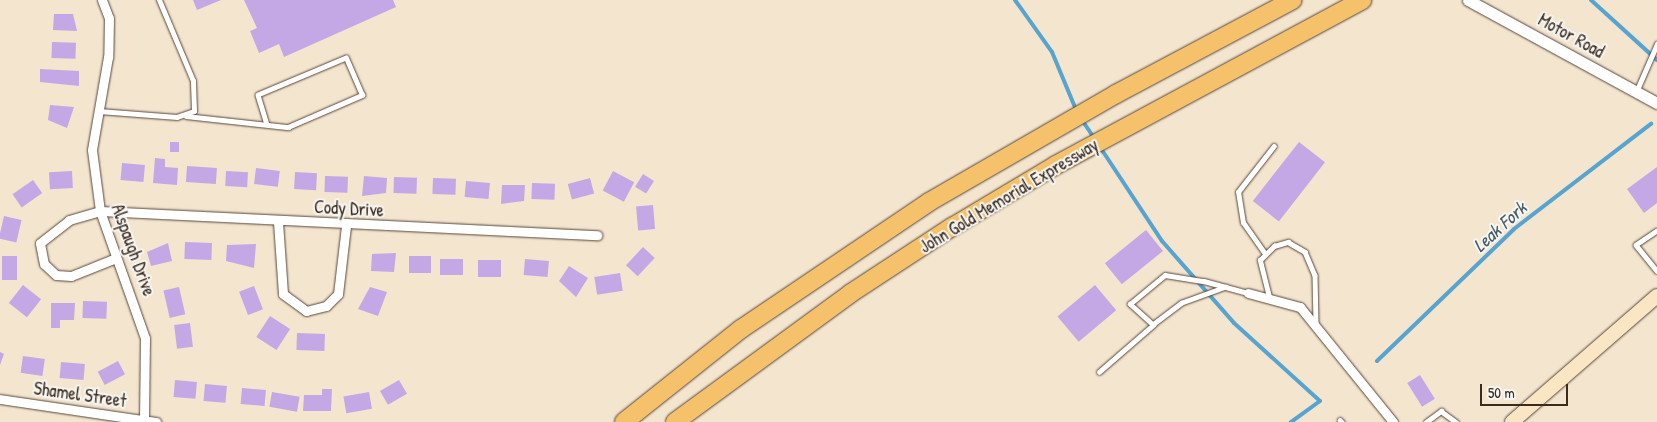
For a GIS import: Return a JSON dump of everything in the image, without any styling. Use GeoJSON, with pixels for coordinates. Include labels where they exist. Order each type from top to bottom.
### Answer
{"type":"FeatureCollection","features":[{"type":"Feature","properties":{"kind":"highway","name":"John Gold Memorial Expressway"},"geometry":{"type":"LineString","coordinates":[[624,422],[741,329],[929,202],[1116,94],[1293,0]]}},
{"type":"Feature","properties":{"kind":"highway","name":"John Gold Memorial Expressway"},"geometry":{"type":"LineString","coordinates":[[675,422],[851,293],[952,227],[1326,18],[1362,0]]}},
{"type":"Feature","properties":{"kind":"main road"},"geometry":{"type":"LineString","coordinates":[[1512,422],[1526,417],[1657,296]]}},
{"type":"Feature","properties":{"kind":"street","name":"Alspaugh Drive"},"geometry":{"type":"LineString","coordinates":[[102,0],[109,18],[108,38],[92,150],[100,211],[145,338],[144,421]]}},
{"type":"Feature","properties":{"kind":"street","name":"Motor Road"},"geometry":{"type":"LineString","coordinates":[[1468,0],[1657,103]]}},
{"type":"Feature","properties":{"kind":"street","name":"Cody Drive"},"geometry":{"type":"LineString","coordinates":[[116,258],[72,276],[56,275],[44,264],[43,239],[69,220],[100,211],[346,226],[597,235]]}},
{"type":"Feature","properties":{"kind":"street"},"geometry":{"type":"LineString","coordinates":[[278,222],[283,294],[306,311],[326,306],[338,294],[346,226]]}},
{"type":"Feature","properties":{"kind":"street"},"geometry":{"type":"LineString","coordinates":[[1248,293],[1300,307],[1393,422]]}},
{"type":"Feature","properties":{"kind":"street","name":"Shamel Street"},"geometry":{"type":"LineString","coordinates":[[0,399],[156,422]]}},
{"type":"Feature","properties":{"kind":"lane"},"geometry":{"type":"LineString","coordinates":[[159,0],[193,81],[194,111],[186,116]]}},
{"type":"Feature","properties":{"kind":"lane"},"geometry":{"type":"LineString","coordinates":[[1636,91],[1657,44]]}},
{"type":"Feature","properties":{"kind":"lane"},"geometry":{"type":"LineString","coordinates":[[99,111],[186,116],[288,127],[362,95],[346,58],[258,95],[267,124]]}},
{"type":"Feature","properties":{"kind":"lane"},"geometry":{"type":"LineString","coordinates":[[1266,254],[1243,223],[1238,192],[1274,146]]}},
{"type":"Feature","properties":{"kind":"lane"},"geometry":{"type":"LineString","coordinates":[[1657,231],[1636,245],[1657,271]]}},
{"type":"Feature","properties":{"kind":"lane"},"geometry":{"type":"LineString","coordinates":[[1269,299],[1260,260],[1274,246],[1288,242],[1305,252],[1315,275],[1316,325]]}},
{"type":"Feature","properties":{"kind":"lane"},"geometry":{"type":"LineString","coordinates":[[1153,326],[1130,304],[1165,275],[1248,293]]}},
{"type":"Feature","properties":{"kind":"lane"},"geometry":{"type":"LineString","coordinates":[[1099,372],[1182,303],[1226,287]]}},
{"type":"Feature","properties":{"kind":"lane"},"geometry":{"type":"LineString","coordinates":[[1426,422],[1442,411],[1456,422]]}},
{"type":"Feature","properties":{"kind":"building"},"geometry":{"type":"Polygon","coordinates":[[[193,0],[221,0],[197,10],[193,0]]]}},
{"type":"Feature","properties":{"kind":"building"},"geometry":{"type":"Polygon","coordinates":[[[244,0],[393,0],[396,7],[284,57],[279,44],[259,53],[250,31],[257,28],[244,0]]]}},
{"type":"Feature","properties":{"kind":"building"},"geometry":{"type":"Polygon","coordinates":[[[54,14],[73,14],[77,31],[53,30],[54,14]]]}},
{"type":"Feature","properties":{"kind":"building"},"geometry":{"type":"Polygon","coordinates":[[[52,42],[76,43],[75,59],[51,58],[52,42]]]}},
{"type":"Feature","properties":{"kind":"building"},"geometry":{"type":"Polygon","coordinates":[[[40,69],[79,71],[79,86],[40,82],[40,69]]]}},
{"type":"Feature","properties":{"kind":"building"},"geometry":{"type":"Polygon","coordinates":[[[50,105],[74,107],[67,128],[48,120],[50,105]]]}},
{"type":"Feature","properties":{"kind":"building"},"geometry":{"type":"Polygon","coordinates":[[[170,142],[179,142],[179,152],[170,152],[170,142]]]}},
{"type":"Feature","properties":{"kind":"building"},"geometry":{"type":"Polygon","coordinates":[[[1299,142],[1325,162],[1279,221],[1253,201],[1299,142]]]}},
{"type":"Feature","properties":{"kind":"building"},"geometry":{"type":"Polygon","coordinates":[[[155,158],[165,159],[165,167],[178,168],[177,185],[153,183],[155,158]]]}},
{"type":"Feature","properties":{"kind":"building"},"geometry":{"type":"Polygon","coordinates":[[[122,163],[145,165],[143,182],[121,180],[122,163]]]}},
{"type":"Feature","properties":{"kind":"building"},"geometry":{"type":"Polygon","coordinates":[[[187,166],[217,168],[216,184],[186,182],[187,166]]]}},
{"type":"Feature","properties":{"kind":"building"},"geometry":{"type":"Polygon","coordinates":[[[1657,167],[1657,203],[1644,213],[1627,189],[1657,167]]]}},
{"type":"Feature","properties":{"kind":"building"},"geometry":{"type":"Polygon","coordinates":[[[256,168],[280,171],[278,187],[254,184],[256,168]]]}},
{"type":"Feature","properties":{"kind":"building"},"geometry":{"type":"Polygon","coordinates":[[[72,171],[73,188],[50,189],[49,172],[72,171]]]}},
{"type":"Feature","properties":{"kind":"building"},"geometry":{"type":"Polygon","coordinates":[[[226,171],[248,172],[247,187],[225,186],[226,171]]]}},
{"type":"Feature","properties":{"kind":"building"},"geometry":{"type":"Polygon","coordinates":[[[613,171],[634,182],[624,202],[603,190],[613,171]]]}},
{"type":"Feature","properties":{"kind":"building"},"geometry":{"type":"Polygon","coordinates":[[[295,172],[317,173],[316,190],[294,189],[295,172]]]}},
{"type":"Feature","properties":{"kind":"building"},"geometry":{"type":"Polygon","coordinates":[[[643,174],[654,181],[646,194],[635,187],[643,174]]]}},
{"type":"Feature","properties":{"kind":"building"},"geometry":{"type":"Polygon","coordinates":[[[325,176],[348,177],[347,193],[324,192],[325,176]]]}},
{"type":"Feature","properties":{"kind":"building"},"geometry":{"type":"Polygon","coordinates":[[[364,176],[387,178],[386,193],[362,196],[364,176]]]}},
{"type":"Feature","properties":{"kind":"building"},"geometry":{"type":"Polygon","coordinates":[[[394,177],[417,178],[416,194],[393,193],[394,177]]]}},
{"type":"Feature","properties":{"kind":"building"},"geometry":{"type":"Polygon","coordinates":[[[433,178],[456,179],[455,195],[432,194],[433,178]]]}},
{"type":"Feature","properties":{"kind":"building"},"geometry":{"type":"Polygon","coordinates":[[[590,178],[594,193],[572,199],[568,184],[590,178]]]}},
{"type":"Feature","properties":{"kind":"building"},"geometry":{"type":"Polygon","coordinates":[[[33,180],[42,193],[22,207],[13,194],[33,180]]]}},
{"type":"Feature","properties":{"kind":"building"},"geometry":{"type":"Polygon","coordinates":[[[466,181],[490,183],[489,199],[465,197],[466,181]]]}},
{"type":"Feature","properties":{"kind":"building"},"geometry":{"type":"Polygon","coordinates":[[[532,183],[555,184],[554,200],[531,199],[532,183]]]}},
{"type":"Feature","properties":{"kind":"building"},"geometry":{"type":"Polygon","coordinates":[[[502,185],[525,185],[524,201],[501,204],[502,185]]]}},
{"type":"Feature","properties":{"kind":"building"},"geometry":{"type":"Polygon","coordinates":[[[653,205],[655,229],[638,230],[636,206],[653,205]]]}},
{"type":"Feature","properties":{"kind":"building"},"geometry":{"type":"Polygon","coordinates":[[[4,216],[22,220],[16,242],[0,239],[4,216]]]}},
{"type":"Feature","properties":{"kind":"building"},"geometry":{"type":"Polygon","coordinates":[[[1146,230],[1163,251],[1122,284],[1105,263],[1146,230]]]}},
{"type":"Feature","properties":{"kind":"building"},"geometry":{"type":"Polygon","coordinates":[[[185,242],[212,243],[211,260],[184,259],[185,242]]]}},
{"type":"Feature","properties":{"kind":"building"},"geometry":{"type":"Polygon","coordinates":[[[168,243],[172,261],[151,266],[147,252],[168,243]]]}},
{"type":"Feature","properties":{"kind":"building"},"geometry":{"type":"Polygon","coordinates":[[[256,244],[254,268],[226,261],[227,245],[256,244]]]}},
{"type":"Feature","properties":{"kind":"building"},"geometry":{"type":"Polygon","coordinates":[[[643,247],[655,258],[638,276],[626,265],[643,247]]]}},
{"type":"Feature","properties":{"kind":"building"},"geometry":{"type":"Polygon","coordinates":[[[396,253],[394,272],[371,271],[372,254],[396,253]]]}},
{"type":"Feature","properties":{"kind":"building"},"geometry":{"type":"Polygon","coordinates":[[[2,256],[17,256],[17,280],[2,280],[2,256]]]}},
{"type":"Feature","properties":{"kind":"building"},"geometry":{"type":"Polygon","coordinates":[[[409,256],[431,256],[431,273],[409,273],[409,256]]]}},
{"type":"Feature","properties":{"kind":"building"},"geometry":{"type":"Polygon","coordinates":[[[440,259],[463,259],[463,275],[440,275],[440,259]]]}},
{"type":"Feature","properties":{"kind":"building"},"geometry":{"type":"Polygon","coordinates":[[[525,259],[549,261],[548,277],[524,275],[525,259]]]}},
{"type":"Feature","properties":{"kind":"building"},"geometry":{"type":"Polygon","coordinates":[[[478,260],[501,260],[501,277],[478,277],[478,260]]]}},
{"type":"Feature","properties":{"kind":"building"},"geometry":{"type":"Polygon","coordinates":[[[569,266],[588,278],[576,297],[559,281],[569,266]]]}},
{"type":"Feature","properties":{"kind":"building"},"geometry":{"type":"Polygon","coordinates":[[[620,273],[623,291],[597,295],[594,277],[620,273]]]}},
{"type":"Feature","properties":{"kind":"building"},"geometry":{"type":"Polygon","coordinates":[[[23,285],[41,299],[27,317],[9,303],[23,285]]]}},
{"type":"Feature","properties":{"kind":"building"},"geometry":{"type":"Polygon","coordinates":[[[1095,285],[1116,310],[1079,342],[1057,316],[1095,285]]]}},
{"type":"Feature","properties":{"kind":"building"},"geometry":{"type":"Polygon","coordinates":[[[254,286],[263,309],[248,315],[239,292],[254,286]]]}},
{"type":"Feature","properties":{"kind":"building"},"geometry":{"type":"Polygon","coordinates":[[[179,287],[185,314],[170,318],[163,291],[179,287]]]}},
{"type":"Feature","properties":{"kind":"building"},"geometry":{"type":"Polygon","coordinates":[[[370,287],[387,292],[378,316],[358,309],[370,287]]]}},
{"type":"Feature","properties":{"kind":"building"},"geometry":{"type":"Polygon","coordinates":[[[83,301],[107,302],[106,319],[82,318],[83,301]]]}},
{"type":"Feature","properties":{"kind":"building"},"geometry":{"type":"Polygon","coordinates":[[[51,303],[75,303],[74,320],[60,320],[60,328],[51,328],[51,303]]]}},
{"type":"Feature","properties":{"kind":"building"},"geometry":{"type":"Polygon","coordinates":[[[270,316],[290,329],[277,350],[256,337],[270,316]]]}},
{"type":"Feature","properties":{"kind":"building"},"geometry":{"type":"Polygon","coordinates":[[[190,323],[193,347],[177,349],[174,325],[190,323]]]}},
{"type":"Feature","properties":{"kind":"building"},"geometry":{"type":"Polygon","coordinates":[[[297,333],[325,334],[324,351],[296,350],[297,333]]]}},
{"type":"Feature","properties":{"kind":"building"},"geometry":{"type":"Polygon","coordinates":[[[0,352],[4,354],[0,365],[0,352]]]}},
{"type":"Feature","properties":{"kind":"building"},"geometry":{"type":"Polygon","coordinates":[[[23,356],[45,359],[42,376],[21,373],[23,356]]]}},
{"type":"Feature","properties":{"kind":"building"},"geometry":{"type":"Polygon","coordinates":[[[118,361],[125,374],[105,385],[98,372],[118,361]]]}},
{"type":"Feature","properties":{"kind":"building"},"geometry":{"type":"Polygon","coordinates":[[[61,362],[85,364],[84,380],[60,378],[61,362]]]}},
{"type":"Feature","properties":{"kind":"building"},"geometry":{"type":"Polygon","coordinates":[[[1420,375],[1435,399],[1422,407],[1407,383],[1420,375]]]}},
{"type":"Feature","properties":{"kind":"building"},"geometry":{"type":"Polygon","coordinates":[[[175,380],[197,382],[195,399],[174,397],[175,380]]]}},
{"type":"Feature","properties":{"kind":"building"},"geometry":{"type":"Polygon","coordinates":[[[399,380],[407,394],[388,405],[380,391],[399,380]]]}},
{"type":"Feature","properties":{"kind":"building"},"geometry":{"type":"Polygon","coordinates":[[[205,384],[227,386],[225,403],[204,401],[205,384]]]}},
{"type":"Feature","properties":{"kind":"building"},"geometry":{"type":"Polygon","coordinates":[[[242,388],[266,390],[265,406],[241,404],[242,388]]]}},
{"type":"Feature","properties":{"kind":"building"},"geometry":{"type":"Polygon","coordinates":[[[322,389],[332,389],[331,411],[303,411],[304,395],[322,395],[322,389]]]}},
{"type":"Feature","properties":{"kind":"building"},"geometry":{"type":"Polygon","coordinates":[[[272,392],[300,397],[297,412],[269,407],[272,392]]]}},
{"type":"Feature","properties":{"kind":"building"},"geometry":{"type":"Polygon","coordinates":[[[369,392],[372,409],[346,413],[343,397],[369,392]]]}},
{"type":"Feature","properties":{"kind":"waterway"},"geometry":{"type":"LineString","coordinates":[[1015,0],[1052,52],[1077,112]]}},
{"type":"Feature","properties":{"kind":"waterway"},"geometry":{"type":"LineString","coordinates":[[1591,0],[1657,60]]}},
{"type":"Feature","properties":{"kind":"waterway"},"geometry":{"type":"LineString","coordinates":[[1082,120],[1095,139]]}},
{"type":"Feature","properties":{"kind":"waterway","name":"Leak Fork"},"geometry":{"type":"LineString","coordinates":[[1377,361],[1514,229],[1651,124]]}},
{"type":"Feature","properties":{"kind":"waterway"},"geometry":{"type":"LineString","coordinates":[[1100,147],[1162,241],[1234,323],[1320,401],[1291,422]]}}]}
